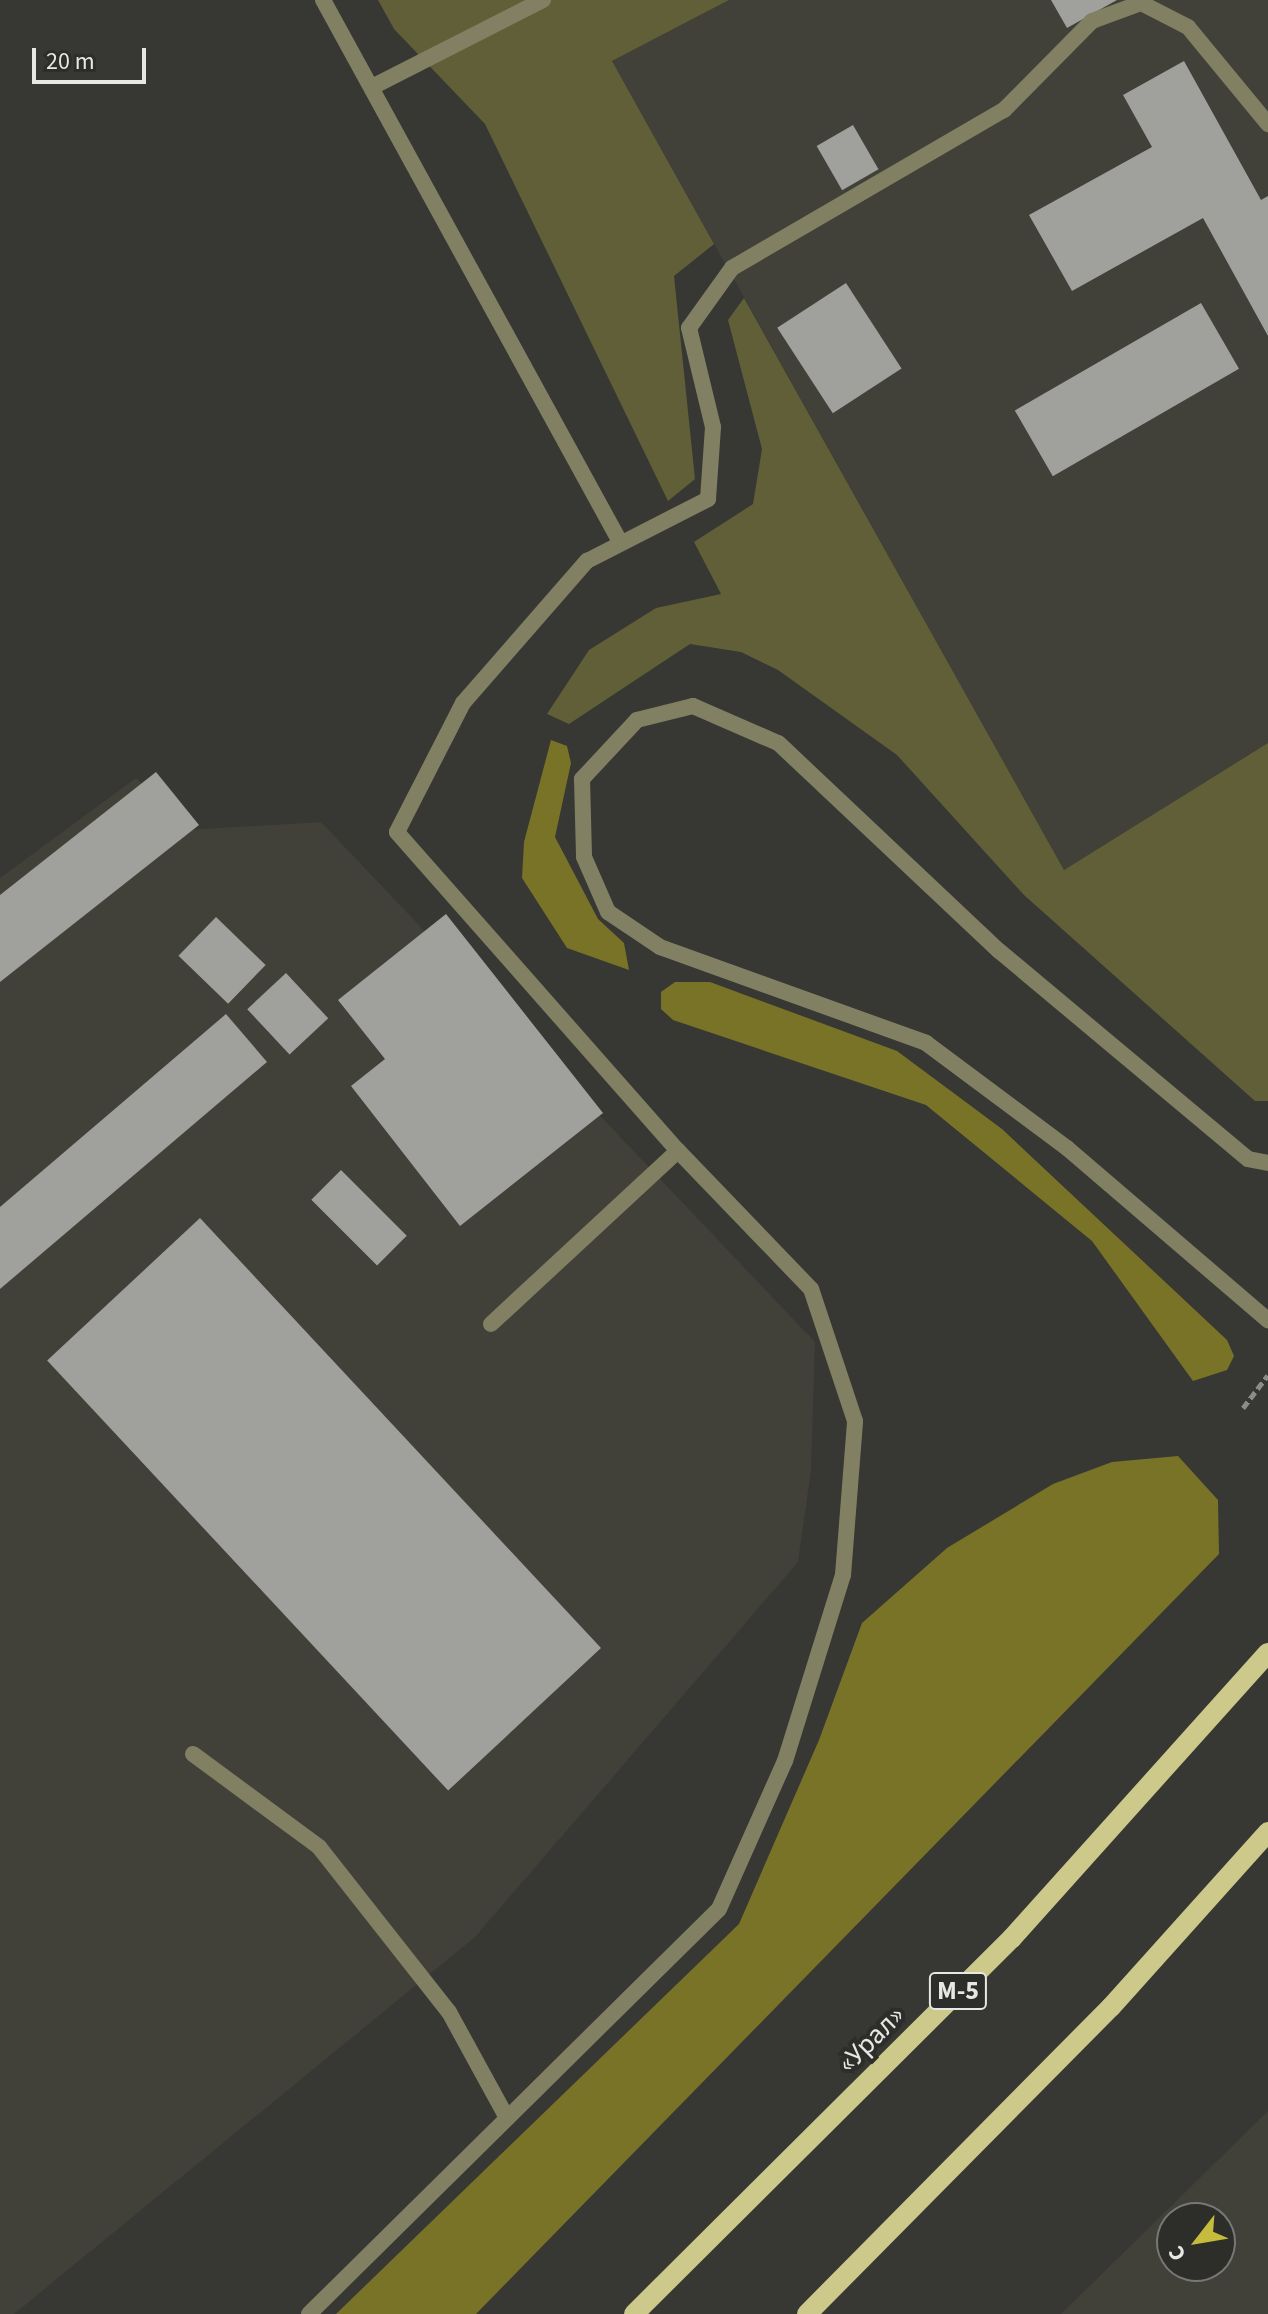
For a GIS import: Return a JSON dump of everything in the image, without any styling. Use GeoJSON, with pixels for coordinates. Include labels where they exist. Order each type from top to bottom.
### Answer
{"type":"FeatureCollection","features":[{"type":"Feature","properties":{"kind":"main road","name":"«Урал»"},"geometry":{"type":"LineString","coordinates":[[634,2314],[1012,1938],[1268,1653]]}},
{"type":"Feature","properties":{"kind":"main road"},"geometry":{"type":"LineString","coordinates":[[807,2314],[1111,2007],[1268,1832]]}},
{"type":"Feature","properties":{"kind":"lane"},"geometry":{"type":"LineString","coordinates":[[323,0],[619,540]]}},
{"type":"Feature","properties":{"kind":"lane"},"geometry":{"type":"LineString","coordinates":[[372,87],[543,0]]}},
{"type":"Feature","properties":{"kind":"lane"},"geometry":{"type":"LineString","coordinates":[[309,2314],[719,1909],[785,1761],[843,1575],[855,1421],[811,1289],[678,1151],[397,832],[463,703],[587,561],[619,540],[708,499],[713,427],[689,328],[732,268],[1004,110],[1092,21],[1141,3],[1188,27],[1268,124]]}},
{"type":"Feature","properties":{"kind":"lane"},"geometry":{"type":"LineString","coordinates":[[1268,1163],[1248,1159],[999,951],[778,743],[693,706],[637,720],[582,779],[584,857],[608,912],[660,947],[926,1043],[1067,1148],[1268,1320]]}},
{"type":"Feature","properties":{"kind":"lane"},"geometry":{"type":"LineString","coordinates":[[491,1324],[678,1151]]}},
{"type":"Feature","properties":{"kind":"lane"},"geometry":{"type":"LineString","coordinates":[[193,1754],[319,1847],[449,2012],[507,2118]]}},
{"type":"Feature","properties":{"kind":"path"},"geometry":{"type":"LineString","coordinates":[[1243,1408],[1268,1375]]}},
{"type":"Feature","properties":{"kind":"shaded area"},"geometry":{"type":"Polygon","coordinates":[[[378,0],[729,0],[612,61],[714,244],[674,276],[695,479],[668,501],[485,124],[394,29],[378,0]]]}},
{"type":"Feature","properties":{"kind":"shaded area"},"geometry":{"type":"Polygon","coordinates":[[[729,0],[1268,0],[1268,743],[1064,870],[612,61],[729,0]]]}},
{"type":"Feature","properties":{"kind":"shaded area"},"geometry":{"type":"Polygon","coordinates":[[[744,298],[1064,870],[1268,743],[1268,1101],[1255,1101],[1024,895],[897,755],[778,670],[741,652],[690,644],[569,724],[547,714],[589,650],[656,608],[721,594],[694,542],[753,504],[762,449],[728,320],[744,298]]]}},
{"type":"Feature","properties":{"kind":"shaded area"},"geometry":{"type":"Polygon","coordinates":[[[551,740],[567,746],[571,763],[555,837],[598,919],[624,943],[629,970],[567,948],[522,878],[524,842],[551,740]]]}},
{"type":"Feature","properties":{"kind":"shaded area"},"geometry":{"type":"Polygon","coordinates":[[[136,778],[186,830],[321,822],[815,1342],[811,1471],[798,1562],[475,1937],[14,2314],[0,2314],[0,878],[136,778]]]}},
{"type":"Feature","properties":{"kind":"shaded area"},"geometry":{"type":"Polygon","coordinates":[[[675,982],[710,982],[897,1051],[1002,1129],[1227,1340],[1234,1356],[1227,1370],[1193,1381],[1092,1241],[926,1105],[673,1020],[661,1009],[661,992],[675,982]]]}},
{"type":"Feature","properties":{"kind":"shaded area"},"geometry":{"type":"Polygon","coordinates":[[[1178,1456],[1218,1500],[1219,1554],[476,2314],[336,2314],[739,1924],[819,1740],[862,1623],[947,1548],[1053,1484],[1112,1462],[1178,1456]]]}},
{"type":"Feature","properties":{"kind":"shaded area"},"geometry":{"type":"Polygon","coordinates":[[[1268,2111],[1268,2314],[1061,2314],[1156,2221],[1156,2282],[1236,2282],[1236,2202],[1175,2202],[1268,2111]]]}},
{"type":"Feature","properties":{"kind":"building"},"geometry":{"type":"Polygon","coordinates":[[[1051,0],[1117,0],[1067,28],[1051,0]]]}},
{"type":"Feature","properties":{"kind":"building"},"geometry":{"type":"Polygon","coordinates":[[[1184,61],[1261,200],[1268,196],[1268,336],[1203,218],[1072,291],[1029,215],[1152,147],[1123,95],[1184,61]]]}},
{"type":"Feature","properties":{"kind":"building"},"geometry":{"type":"Polygon","coordinates":[[[853,125],[878,169],[842,190],[817,146],[853,125]]]}},
{"type":"Feature","properties":{"kind":"building"},"geometry":{"type":"Polygon","coordinates":[[[846,283],[902,369],[833,413],[777,328],[846,283]]]}},
{"type":"Feature","properties":{"kind":"building"},"geometry":{"type":"Polygon","coordinates":[[[1201,303],[1239,369],[1053,476],[1015,410],[1201,303]]]}},
{"type":"Feature","properties":{"kind":"building"},"geometry":{"type":"Polygon","coordinates":[[[156,772],[199,825],[0,982],[0,895],[156,772]]]}},
{"type":"Feature","properties":{"kind":"building"},"geometry":{"type":"Polygon","coordinates":[[[446,914],[603,1113],[460,1226],[351,1086],[385,1059],[338,1000],[446,914]]]}},
{"type":"Feature","properties":{"kind":"building"},"geometry":{"type":"Polygon","coordinates":[[[216,917],[266,965],[228,1004],[178,956],[216,917]]]}},
{"type":"Feature","properties":{"kind":"building"},"geometry":{"type":"Polygon","coordinates":[[[286,973],[328,1018],[290,1054],[247,1009],[286,973]]]}},
{"type":"Feature","properties":{"kind":"building"},"geometry":{"type":"Polygon","coordinates":[[[226,1014],[267,1062],[0,1289],[0,1207],[226,1014]]]}},
{"type":"Feature","properties":{"kind":"building"},"geometry":{"type":"Polygon","coordinates":[[[341,1170],[407,1236],[377,1265],[311,1200],[341,1170]]]}},
{"type":"Feature","properties":{"kind":"building"},"geometry":{"type":"Polygon","coordinates":[[[200,1218],[601,1648],[448,1791],[47,1361],[200,1218]]]}}]}
